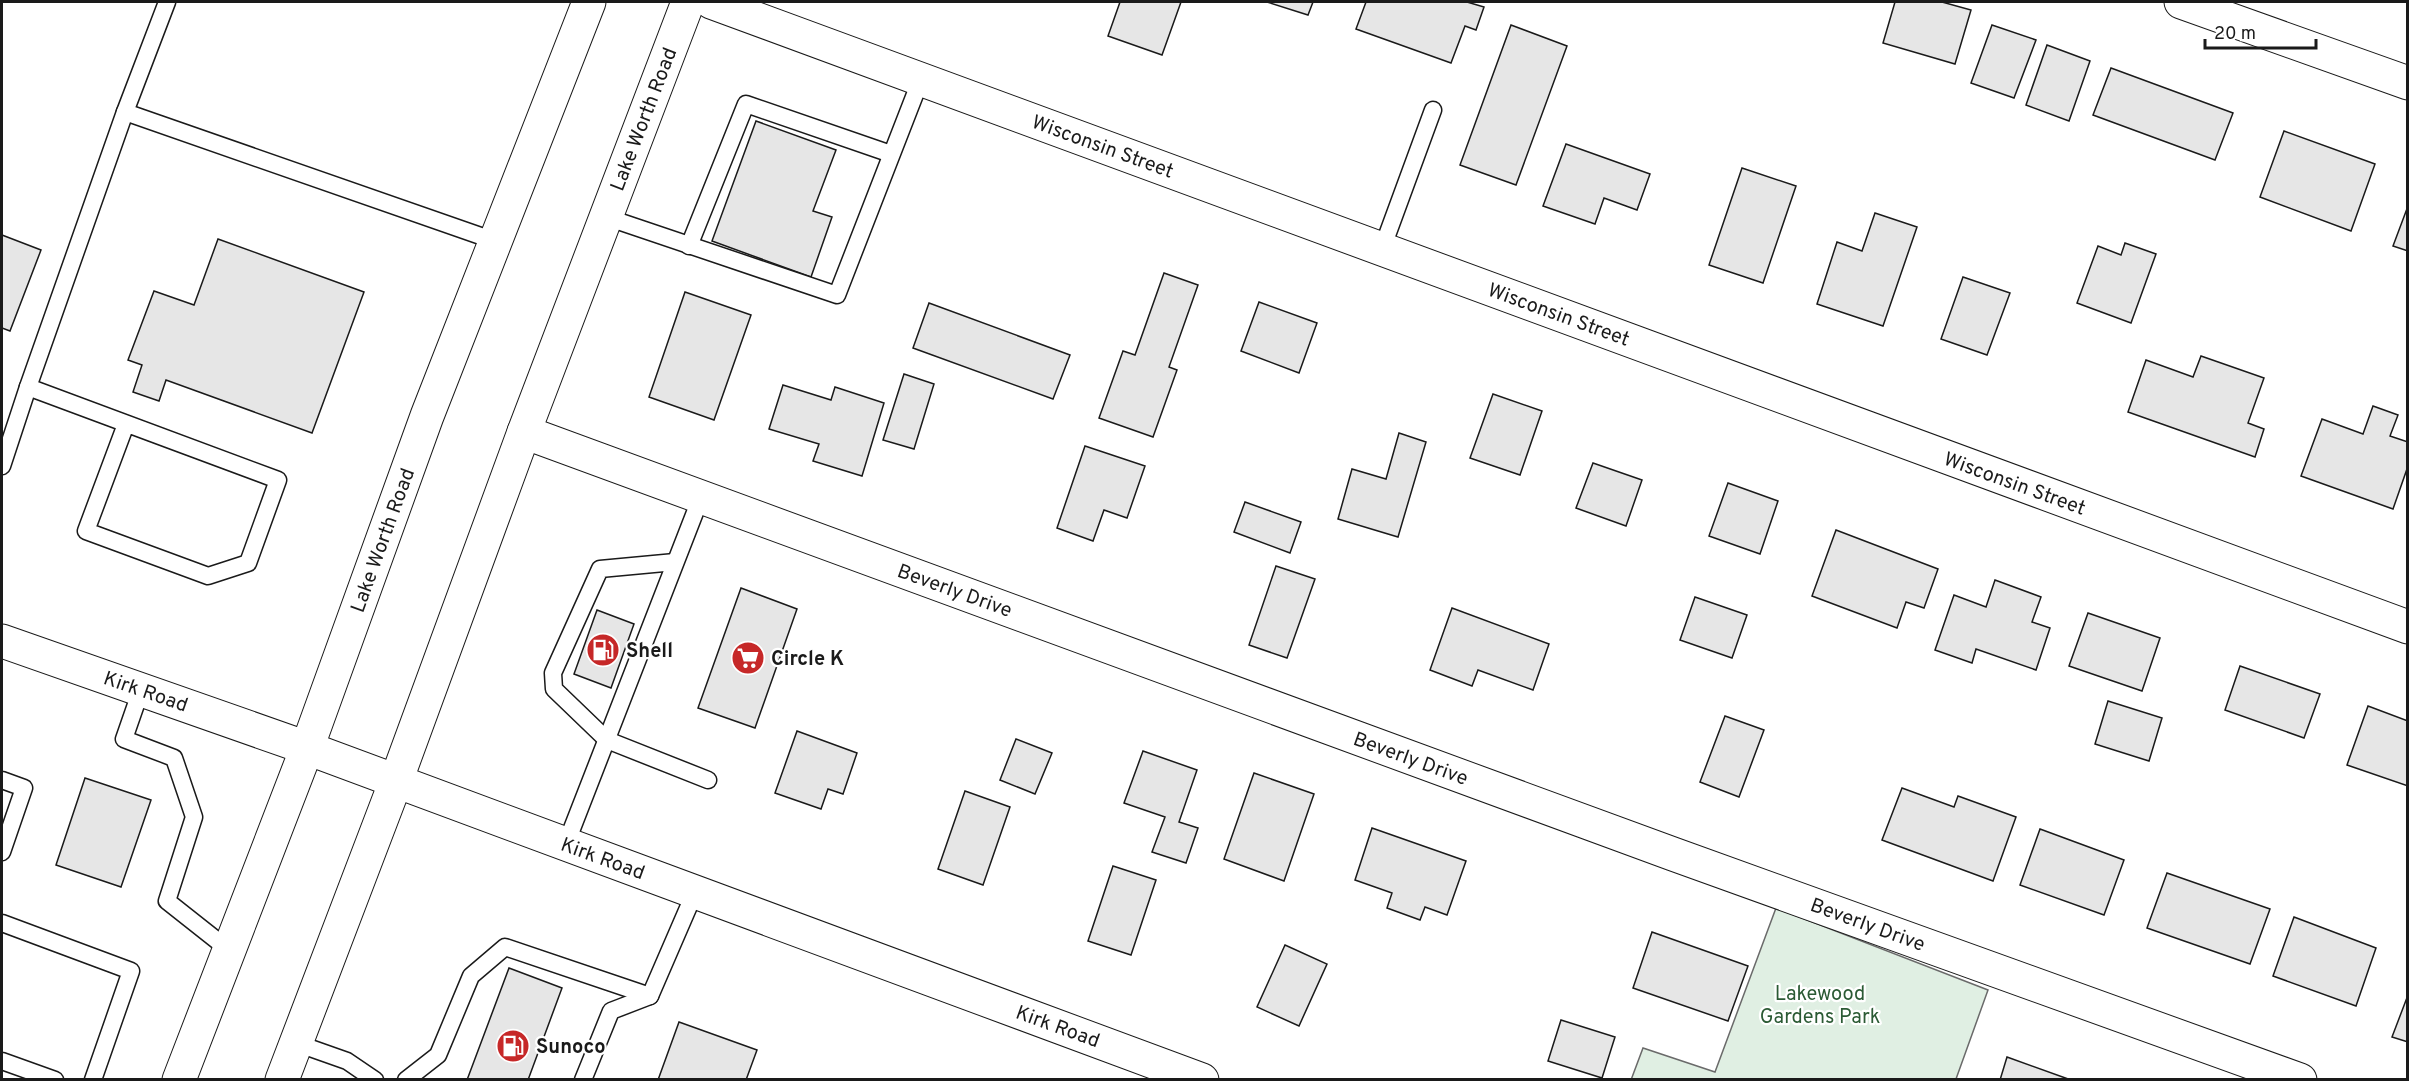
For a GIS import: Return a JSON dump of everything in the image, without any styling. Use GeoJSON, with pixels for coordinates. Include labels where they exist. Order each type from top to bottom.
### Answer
{"type":"FeatureCollection","features":[{"type":"Feature","properties":{"kind":"street","name":"Lake Worth Road"},"geometry":{"type":"LineString","coordinates":[[179,1080],[307,748],[427,416],[589,2]]}},
{"type":"Feature","properties":{"kind":"street","name":"Lake Worth Road"},"geometry":{"type":"LineString","coordinates":[[282,1080],[396,781],[524,432],[688,2]]}},
{"type":"Feature","properties":{"kind":"street","name":"Wisconsin Street"},"geometry":{"type":"LineString","coordinates":[[711,2],[2408,627]]}},
{"type":"Feature","properties":{"kind":"street"},"geometry":{"type":"LineString","coordinates":[[2181,2],[2408,83]]}},
{"type":"Feature","properties":{"kind":"street","name":"Beverly Drive"},"geometry":{"type":"LineString","coordinates":[[524,432],[1662,850],[2300,1080]]}},
{"type":"Feature","properties":{"kind":"street","name":"Kirk Road"},"geometry":{"type":"LineString","coordinates":[[2,641],[307,748],[1202,1080]]}},
{"type":"Feature","properties":{"kind":"lane"},"geometry":{"type":"LineString","coordinates":[[2,463],[125,112],[167,2]]}},
{"type":"Feature","properties":{"kind":"lane"},"geometry":{"type":"LineString","coordinates":[[606,217],[837,295],[921,79]]}},
{"type":"Feature","properties":{"kind":"lane"},"geometry":{"type":"LineString","coordinates":[[689,246],[746,104],[891,154]]}},
{"type":"Feature","properties":{"kind":"lane"},"geometry":{"type":"LineString","coordinates":[[1382,249],[1433,110]]}},
{"type":"Feature","properties":{"kind":"lane"},"geometry":{"type":"LineString","coordinates":[[125,112],[495,241]]}},
{"type":"Feature","properties":{"kind":"lane"},"geometry":{"type":"LineString","coordinates":[[28,387],[278,480],[248,563],[208,576],[86,531],[126,424]]}},
{"type":"Feature","properties":{"kind":"lane"},"geometry":{"type":"LineString","coordinates":[[566,844],[701,497]]}},
{"type":"Feature","properties":{"kind":"lane"},"geometry":{"type":"LineString","coordinates":[[675,562],[600,569],[553,673],[554,689],[607,740],[708,780]]}},
{"type":"Feature","properties":{"kind":"lane"},"geometry":{"type":"LineString","coordinates":[[141,690],[124,739],[174,758],[194,818],[167,901],[229,950]]}},
{"type":"Feature","properties":{"kind":"lane"},"geometry":{"type":"LineString","coordinates":[[2,780],[24,788],[2,852]]}},
{"type":"Feature","properties":{"kind":"lane"},"geometry":{"type":"LineString","coordinates":[[583,1080],[611,1011],[650,996],[695,892]]}},
{"type":"Feature","properties":{"kind":"lane"},"geometry":{"type":"LineString","coordinates":[[2,923],[131,971],[93,1080]]}},
{"type":"Feature","properties":{"kind":"lane"},"geometry":{"type":"LineString","coordinates":[[406,1080],[438,1055],[471,976],[505,947],[650,996]]}},
{"type":"Feature","properties":{"kind":"lane"},"geometry":{"type":"LineString","coordinates":[[296,1043],[347,1061],[375,1080]]}},
{"type":"Feature","properties":{"kind":"lane"},"geometry":{"type":"LineString","coordinates":[[2,1061],[55,1080]]}},
{"type":"Feature","properties":{"kind":"green space","name":"Lakewood Gardens Park"},"geometry":{"type":"Polygon","coordinates":[[[1776,908],[1988,990],[1956,1079],[1631,1080],[1643,1048],[1715,1072],[1776,908]]]}},
{"type":"Feature","properties":{"kind":"building"},"geometry":{"type":"Polygon","coordinates":[[[1120,2],[1181,2],[1162,55],[1108,36],[1120,2]]]}},
{"type":"Feature","properties":{"kind":"building"},"geometry":{"type":"Polygon","coordinates":[[[1267,2],[1313,2],[1308,15],[1267,2]]]}},
{"type":"Feature","properties":{"kind":"building"},"geometry":{"type":"Polygon","coordinates":[[[1366,2],[1467,2],[1484,7],[1476,30],[1465,26],[1451,63],[1356,29],[1366,2]]]}},
{"type":"Feature","properties":{"kind":"building"},"geometry":{"type":"Polygon","coordinates":[[[1895,2],[1942,2],[1971,10],[1955,64],[1883,43],[1895,2]]]}},
{"type":"Feature","properties":{"kind":"building"},"geometry":{"type":"Polygon","coordinates":[[[1511,25],[1567,46],[1516,185],[1460,165],[1511,25]]]}},
{"type":"Feature","properties":{"kind":"building"},"geometry":{"type":"Polygon","coordinates":[[[1992,25],[2036,40],[2014,98],[1971,83],[1992,25]]]}},
{"type":"Feature","properties":{"kind":"building"},"geometry":{"type":"Polygon","coordinates":[[[2047,45],[2090,61],[2069,121],[2026,105],[2047,45]]]}},
{"type":"Feature","properties":{"kind":"building"},"geometry":{"type":"Polygon","coordinates":[[[2111,68],[2233,113],[2215,160],[2093,115],[2111,68]]]}},
{"type":"Feature","properties":{"kind":"building"},"geometry":{"type":"Polygon","coordinates":[[[756,121],[836,150],[813,211],[832,217],[811,277],[712,241],[756,121]]]}},
{"type":"Feature","properties":{"kind":"building"},"geometry":{"type":"Polygon","coordinates":[[[2284,131],[2375,164],[2351,231],[2260,197],[2284,131]]]}},
{"type":"Feature","properties":{"kind":"building"},"geometry":{"type":"Polygon","coordinates":[[[1566,144],[1650,174],[1637,210],[1604,198],[1595,224],[1543,206],[1566,144]]]}},
{"type":"Feature","properties":{"kind":"building"},"geometry":{"type":"Polygon","coordinates":[[[1742,168],[1796,186],[1763,283],[1709,265],[1742,168]]]}},
{"type":"Feature","properties":{"kind":"building"},"geometry":{"type":"Polygon","coordinates":[[[2408,206],[2408,251],[2393,246],[2408,206]]]}},
{"type":"Feature","properties":{"kind":"building"},"geometry":{"type":"Polygon","coordinates":[[[1875,213],[1917,227],[1883,326],[1817,304],[1837,242],[1862,251],[1875,213]]]}},
{"type":"Feature","properties":{"kind":"building"},"geometry":{"type":"Polygon","coordinates":[[[2,235],[41,250],[10,331],[2,328],[2,235]]]}},
{"type":"Feature","properties":{"kind":"building"},"geometry":{"type":"Polygon","coordinates":[[[218,239],[364,292],[312,433],[166,380],[159,401],[133,392],[142,365],[128,360],[154,291],[194,305],[218,239]]]}},
{"type":"Feature","properties":{"kind":"building"},"geometry":{"type":"Polygon","coordinates":[[[2125,243],[2156,254],[2131,323],[2077,303],[2098,246],[2121,255],[2125,243]]]}},
{"type":"Feature","properties":{"kind":"building"},"geometry":{"type":"Polygon","coordinates":[[[1164,273],[1198,285],[1169,367],[1177,370],[1153,437],[1099,418],[1123,351],[1135,355],[1164,273]]]}},
{"type":"Feature","properties":{"kind":"building"},"geometry":{"type":"Polygon","coordinates":[[[1963,277],[2010,293],[1987,355],[1941,339],[1963,277]]]}},
{"type":"Feature","properties":{"kind":"building"},"geometry":{"type":"Polygon","coordinates":[[[685,292],[751,315],[714,420],[649,397],[685,292]]]}},
{"type":"Feature","properties":{"kind":"building"},"geometry":{"type":"Polygon","coordinates":[[[1259,302],[1317,323],[1299,373],[1241,351],[1259,302]]]}},
{"type":"Feature","properties":{"kind":"building"},"geometry":{"type":"Polygon","coordinates":[[[929,303],[1070,355],[1053,399],[913,348],[929,303]]]}},
{"type":"Feature","properties":{"kind":"building"},"geometry":{"type":"Polygon","coordinates":[[[2201,356],[2264,378],[2248,423],[2264,429],[2255,457],[2128,412],[2146,360],[2193,377],[2201,356]]]}},
{"type":"Feature","properties":{"kind":"building"},"geometry":{"type":"Polygon","coordinates":[[[904,374],[934,384],[914,449],[883,440],[904,374]]]}},
{"type":"Feature","properties":{"kind":"building"},"geometry":{"type":"Polygon","coordinates":[[[783,385],[831,400],[835,387],[884,403],[862,476],[813,461],[819,444],[769,429],[783,385]]]}},
{"type":"Feature","properties":{"kind":"building"},"geometry":{"type":"Polygon","coordinates":[[[1493,394],[1542,411],[1520,475],[1470,458],[1493,394]]]}},
{"type":"Feature","properties":{"kind":"building"},"geometry":{"type":"Polygon","coordinates":[[[2373,406],[2398,415],[2390,436],[2408,442],[2408,466],[2393,509],[2301,476],[2322,419],[2363,434],[2373,406]]]}},
{"type":"Feature","properties":{"kind":"building"},"geometry":{"type":"Polygon","coordinates":[[[1399,433],[1426,442],[1398,537],[1338,519],[1352,469],[1386,479],[1399,433]]]}},
{"type":"Feature","properties":{"kind":"building"},"geometry":{"type":"Polygon","coordinates":[[[1085,446],[1145,466],[1127,518],[1104,510],[1093,541],[1057,528],[1085,446]]]}},
{"type":"Feature","properties":{"kind":"building"},"geometry":{"type":"Polygon","coordinates":[[[1593,463],[1642,480],[1626,526],[1576,508],[1593,463]]]}},
{"type":"Feature","properties":{"kind":"building"},"geometry":{"type":"Polygon","coordinates":[[[1728,483],[1778,501],[1760,554],[1709,536],[1728,483]]]}},
{"type":"Feature","properties":{"kind":"building"},"geometry":{"type":"Polygon","coordinates":[[[1245,502],[1301,522],[1290,553],[1234,532],[1245,502]]]}},
{"type":"Feature","properties":{"kind":"building"},"geometry":{"type":"Polygon","coordinates":[[[1836,530],[1938,569],[1924,608],[1906,602],[1897,628],[1812,596],[1836,530]]]}},
{"type":"Feature","properties":{"kind":"building"},"geometry":{"type":"Polygon","coordinates":[[[1276,566],[1315,579],[1287,658],[1249,645],[1276,566]]]}},
{"type":"Feature","properties":{"kind":"building"},"geometry":{"type":"Polygon","coordinates":[[[1995,580],[2041,597],[2032,622],[2050,628],[2036,670],[1976,649],[1972,663],[1935,650],[1954,595],[1986,607],[1995,580]]]}},
{"type":"Feature","properties":{"kind":"building","name":"Circle K"},"geometry":{"type":"Polygon","coordinates":[[[741,588],[797,609],[755,728],[698,708],[741,588]]]}},
{"type":"Feature","properties":{"kind":"building"},"geometry":{"type":"Polygon","coordinates":[[[1695,597],[1747,615],[1732,658],[1680,640],[1695,597]]]}},
{"type":"Feature","properties":{"kind":"building"},"geometry":{"type":"Polygon","coordinates":[[[1452,608],[1549,644],[1533,690],[1478,670],[1472,686],[1430,670],[1452,608]]]}},
{"type":"Feature","properties":{"kind":"building"},"geometry":{"type":"Polygon","coordinates":[[[597,610],[634,624],[611,688],[574,674],[597,610]]]}},
{"type":"Feature","properties":{"kind":"building"},"geometry":{"type":"Polygon","coordinates":[[[2088,613],[2160,638],[2142,691],[2069,666],[2088,613]]]}},
{"type":"Feature","properties":{"kind":"building"},"geometry":{"type":"Polygon","coordinates":[[[2240,666],[2320,694],[2304,738],[2225,710],[2240,666]]]}},
{"type":"Feature","properties":{"kind":"building"},"geometry":{"type":"Polygon","coordinates":[[[2108,701],[2162,718],[2149,761],[2095,744],[2108,701]]]}},
{"type":"Feature","properties":{"kind":"building"},"geometry":{"type":"Polygon","coordinates":[[[2368,706],[2408,721],[2408,786],[2347,765],[2368,706]]]}},
{"type":"Feature","properties":{"kind":"building"},"geometry":{"type":"Polygon","coordinates":[[[1725,716],[1764,730],[1739,797],[1700,782],[1725,716]]]}},
{"type":"Feature","properties":{"kind":"building"},"geometry":{"type":"Polygon","coordinates":[[[797,731],[857,753],[843,794],[828,789],[821,809],[775,793],[797,731]]]}},
{"type":"Feature","properties":{"kind":"building"},"geometry":{"type":"Polygon","coordinates":[[[1016,739],[1052,753],[1035,794],[1000,780],[1016,739]]]}},
{"type":"Feature","properties":{"kind":"building"},"geometry":{"type":"Polygon","coordinates":[[[1143,751],[1197,770],[1179,822],[1198,828],[1186,863],[1152,852],[1165,817],[1124,803],[1143,751]]]}},
{"type":"Feature","properties":{"kind":"building"},"geometry":{"type":"Polygon","coordinates":[[[1254,773],[1314,794],[1284,881],[1224,859],[1254,773]]]}},
{"type":"Feature","properties":{"kind":"building"},"geometry":{"type":"Polygon","coordinates":[[[85,778],[151,800],[121,887],[56,865],[85,778]]]}},
{"type":"Feature","properties":{"kind":"building"},"geometry":{"type":"Polygon","coordinates":[[[1902,788],[1954,807],[1958,796],[2016,817],[1993,881],[1882,840],[1902,788]]]}},
{"type":"Feature","properties":{"kind":"building"},"geometry":{"type":"Polygon","coordinates":[[[965,791],[1010,807],[983,885],[938,869],[965,791]]]}},
{"type":"Feature","properties":{"kind":"building"},"geometry":{"type":"Polygon","coordinates":[[[1372,828],[1466,861],[1447,915],[1425,907],[1420,920],[1387,908],[1392,893],[1355,880],[1372,828]]]}},
{"type":"Feature","properties":{"kind":"building"},"geometry":{"type":"Polygon","coordinates":[[[2040,829],[2124,860],[2104,915],[2020,885],[2040,829]]]}},
{"type":"Feature","properties":{"kind":"building"},"geometry":{"type":"Polygon","coordinates":[[[1113,866],[1156,880],[1131,955],[1088,941],[1113,866]]]}},
{"type":"Feature","properties":{"kind":"building"},"geometry":{"type":"Polygon","coordinates":[[[2167,873],[2270,909],[2250,964],[2147,928],[2167,873]]]}},
{"type":"Feature","properties":{"kind":"building"},"geometry":{"type":"Polygon","coordinates":[[[2294,917],[2376,948],[2356,1006],[2273,976],[2294,917]]]}},
{"type":"Feature","properties":{"kind":"building"},"geometry":{"type":"Polygon","coordinates":[[[1652,932],[1748,966],[1728,1021],[1633,988],[1652,932]]]}},
{"type":"Feature","properties":{"kind":"building"},"geometry":{"type":"Polygon","coordinates":[[[1285,945],[1327,964],[1299,1026],[1257,1007],[1285,945]]]}},
{"type":"Feature","properties":{"kind":"building"},"geometry":{"type":"Polygon","coordinates":[[[509,968],[562,988],[528,1080],[467,1080],[509,968]]]}},
{"type":"Feature","properties":{"kind":"building"},"geometry":{"type":"Polygon","coordinates":[[[2408,995],[2408,1042],[2392,1037],[2408,995]]]}},
{"type":"Feature","properties":{"kind":"building"},"geometry":{"type":"Polygon","coordinates":[[[1561,1020],[1615,1037],[1602,1078],[1548,1061],[1561,1020]]]}},
{"type":"Feature","properties":{"kind":"building"},"geometry":{"type":"Polygon","coordinates":[[[679,1022],[757,1050],[746,1080],[658,1080],[679,1022]]]}},
{"type":"Feature","properties":{"kind":"building"},"geometry":{"type":"Polygon","coordinates":[[[2007,1057],[2071,1080],[2000,1080],[2007,1057]]]}},
{"type":"Feature","properties":{"kind":"place","name":"Shell"},"geometry":{"type":"Point","coordinates":[603,650]}},
{"type":"Feature","properties":{"kind":"place","name":"Circle K"},"geometry":{"type":"Point","coordinates":[748,658]}},
{"type":"Feature","properties":{"kind":"place","name":"Sunoco"},"geometry":{"type":"Point","coordinates":[513,1046]}}]}
